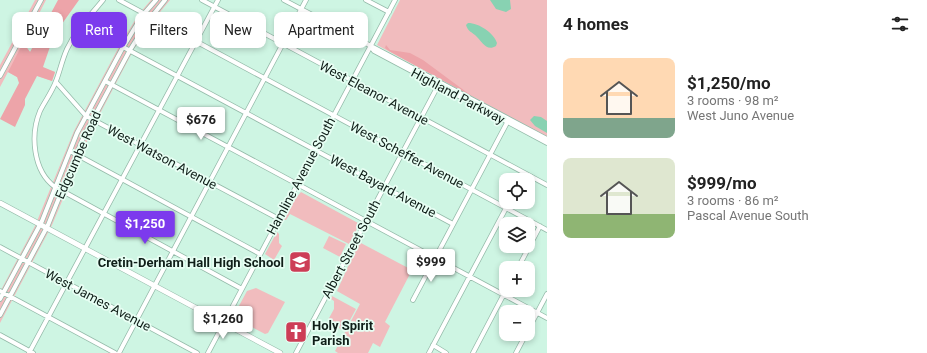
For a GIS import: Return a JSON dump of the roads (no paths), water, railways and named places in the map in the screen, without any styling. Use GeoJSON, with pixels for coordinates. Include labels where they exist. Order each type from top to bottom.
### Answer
{"type":"FeatureCollection","features":[{"type":"Feature","properties":{"kind":"main road"},"geometry":{"type":"LineString","coordinates":[[0,203],[280,353]]}},
{"type":"Feature","properties":{"kind":"street"},"geometry":{"type":"LineString","coordinates":[[0,76],[41,0]]}},
{"type":"Feature","properties":{"kind":"street"},"geometry":{"type":"LineString","coordinates":[[103,0],[72,40],[56,82],[40,112],[34,141],[40,168],[50,184],[55,187],[242,289]]}},
{"type":"Feature","properties":{"kind":"street","name":"West Scheffer Avenue"},"geometry":{"type":"LineString","coordinates":[[119,0],[142,12]]}},
{"type":"Feature","properties":{"kind":"street","name":"Edgcumbe Road"},"geometry":{"type":"LineString","coordinates":[[145,12],[156,0]]}},
{"type":"Feature","properties":{"kind":"street","name":"Edgcumbe Road"},"geometry":{"type":"LineString","coordinates":[[155,12],[165,0]]}},
{"type":"Feature","properties":{"kind":"street","name":"West Eleanor Avenue"},"geometry":{"type":"LineString","coordinates":[[202,0],[274,39]]}},
{"type":"Feature","properties":{"kind":"street"},"geometry":{"type":"LineString","coordinates":[[202,30],[218,0]]}},
{"type":"Feature","properties":{"kind":"street","name":"Highland Parkway"},"geometry":{"type":"LineString","coordinates":[[284,0],[370,46],[374,51],[547,139]]}},
{"type":"Feature","properties":{"kind":"street"},"geometry":{"type":"LineString","coordinates":[[300,12],[306,0]]}},
{"type":"Feature","properties":{"kind":"street"},"geometry":{"type":"LineString","coordinates":[[366,0],[389,12]]}},
{"type":"Feature","properties":{"kind":"street","name":"Hamline Avenue South"},"geometry":{"type":"LineString","coordinates":[[208,353],[395,0]]}},
{"type":"Feature","properties":{"kind":"street","name":"Edgcumbe Road"},"geometry":{"type":"LineString","coordinates":[[127,41],[135,28]]}},
{"type":"Feature","properties":{"kind":"street","name":"Edgcumbe Road"},"geometry":{"type":"LineString","coordinates":[[0,315],[46,228],[76,154],[93,119],[135,42]]}},
{"type":"Feature","properties":{"kind":"street","name":"West Scheffer Avenue"},"geometry":{"type":"LineString","coordinates":[[202,44],[499,204]]}},
{"type":"Feature","properties":{"kind":"street","name":"Edgcumbe Road"},"geometry":{"type":"LineString","coordinates":[[0,300],[2,292],[22,259],[40,224],[86,116],[122,48]]}},
{"type":"Feature","properties":{"kind":"street","name":"West Bayard Avenue"},"geometry":{"type":"LineString","coordinates":[[125,48],[453,224]]}},
{"type":"Feature","properties":{"kind":"street"},"geometry":{"type":"LineString","coordinates":[[0,335],[31,353],[48,317],[192,48]]}},
{"type":"Feature","properties":{"kind":"street"},"geometry":{"type":"LineString","coordinates":[[118,353],[281,48]]}},
{"type":"Feature","properties":{"kind":"street","name":"West Eleanor Avenue"},"geometry":{"type":"LineString","coordinates":[[290,48],[547,185]]}},
{"type":"Feature","properties":{"kind":"street"},"geometry":{"type":"LineString","coordinates":[[105,81],[499,292]]}},
{"type":"Feature","properties":{"kind":"street","name":"West Watson Avenue"},"geometry":{"type":"LineString","coordinates":[[56,82],[86,116],[278,219]]}},
{"type":"Feature","properties":{"kind":"street","name":"Albert Street South"},"geometry":{"type":"LineString","coordinates":[[296,353],[439,83]]}},
{"type":"Feature","properties":{"kind":"street"},"geometry":{"type":"LineString","coordinates":[[413,300],[508,120]]}},
{"type":"Feature","properties":{"kind":"street","name":"Highland Parkway"},"geometry":{"type":"LineString","coordinates":[[508,120],[547,143]]}},
{"type":"Feature","properties":{"kind":"street"},"geometry":{"type":"LineString","coordinates":[[70,151],[260,254]]}},
{"type":"Feature","properties":{"kind":"street"},"geometry":{"type":"LineString","coordinates":[[429,353],[505,209]]}},
{"type":"Feature","properties":{"kind":"street","name":"West Scheffer Avenue"},"geometry":{"type":"LineString","coordinates":[[508,209],[547,230]]}},
{"type":"Feature","properties":{"kind":"street"},"geometry":{"type":"LineString","coordinates":[[522,261],[540,226]]}},
{"type":"Feature","properties":{"kind":"street","name":"West James Avenue"},"geometry":{"type":"LineString","coordinates":[[0,247],[197,353]]}},
{"type":"Feature","properties":{"kind":"street"},"geometry":{"type":"LineString","coordinates":[[2,292],[115,353]]}},
{"type":"Feature","properties":{"kind":"street"},"geometry":{"type":"LineString","coordinates":[[535,317],[547,294]]}},
{"type":"Feature","properties":{"kind":"street"},"geometry":{"type":"LineString","coordinates":[[473,353],[503,297]]}},
{"type":"Feature","properties":{"kind":"street"},"geometry":{"type":"LineString","coordinates":[[508,297],[547,318]]}},
{"type":"Feature","properties":{"kind":"street"},"geometry":{"type":"LineString","coordinates":[[516,353],[522,341]]}},
{"type":"Feature","properties":{"kind":"street"},"geometry":{"type":"LineString","coordinates":[[433,345],[446,353]]}},
{"type":"Feature","properties":{"kind":"place","name":"Cretin-Derham Hall High School"},"geometry":{"type":"Point","coordinates":[300,262]}},
{"type":"Feature","properties":{"kind":"place","name":"Holy Spirit Parish"},"geometry":{"type":"Point","coordinates":[296,332]}}]}
